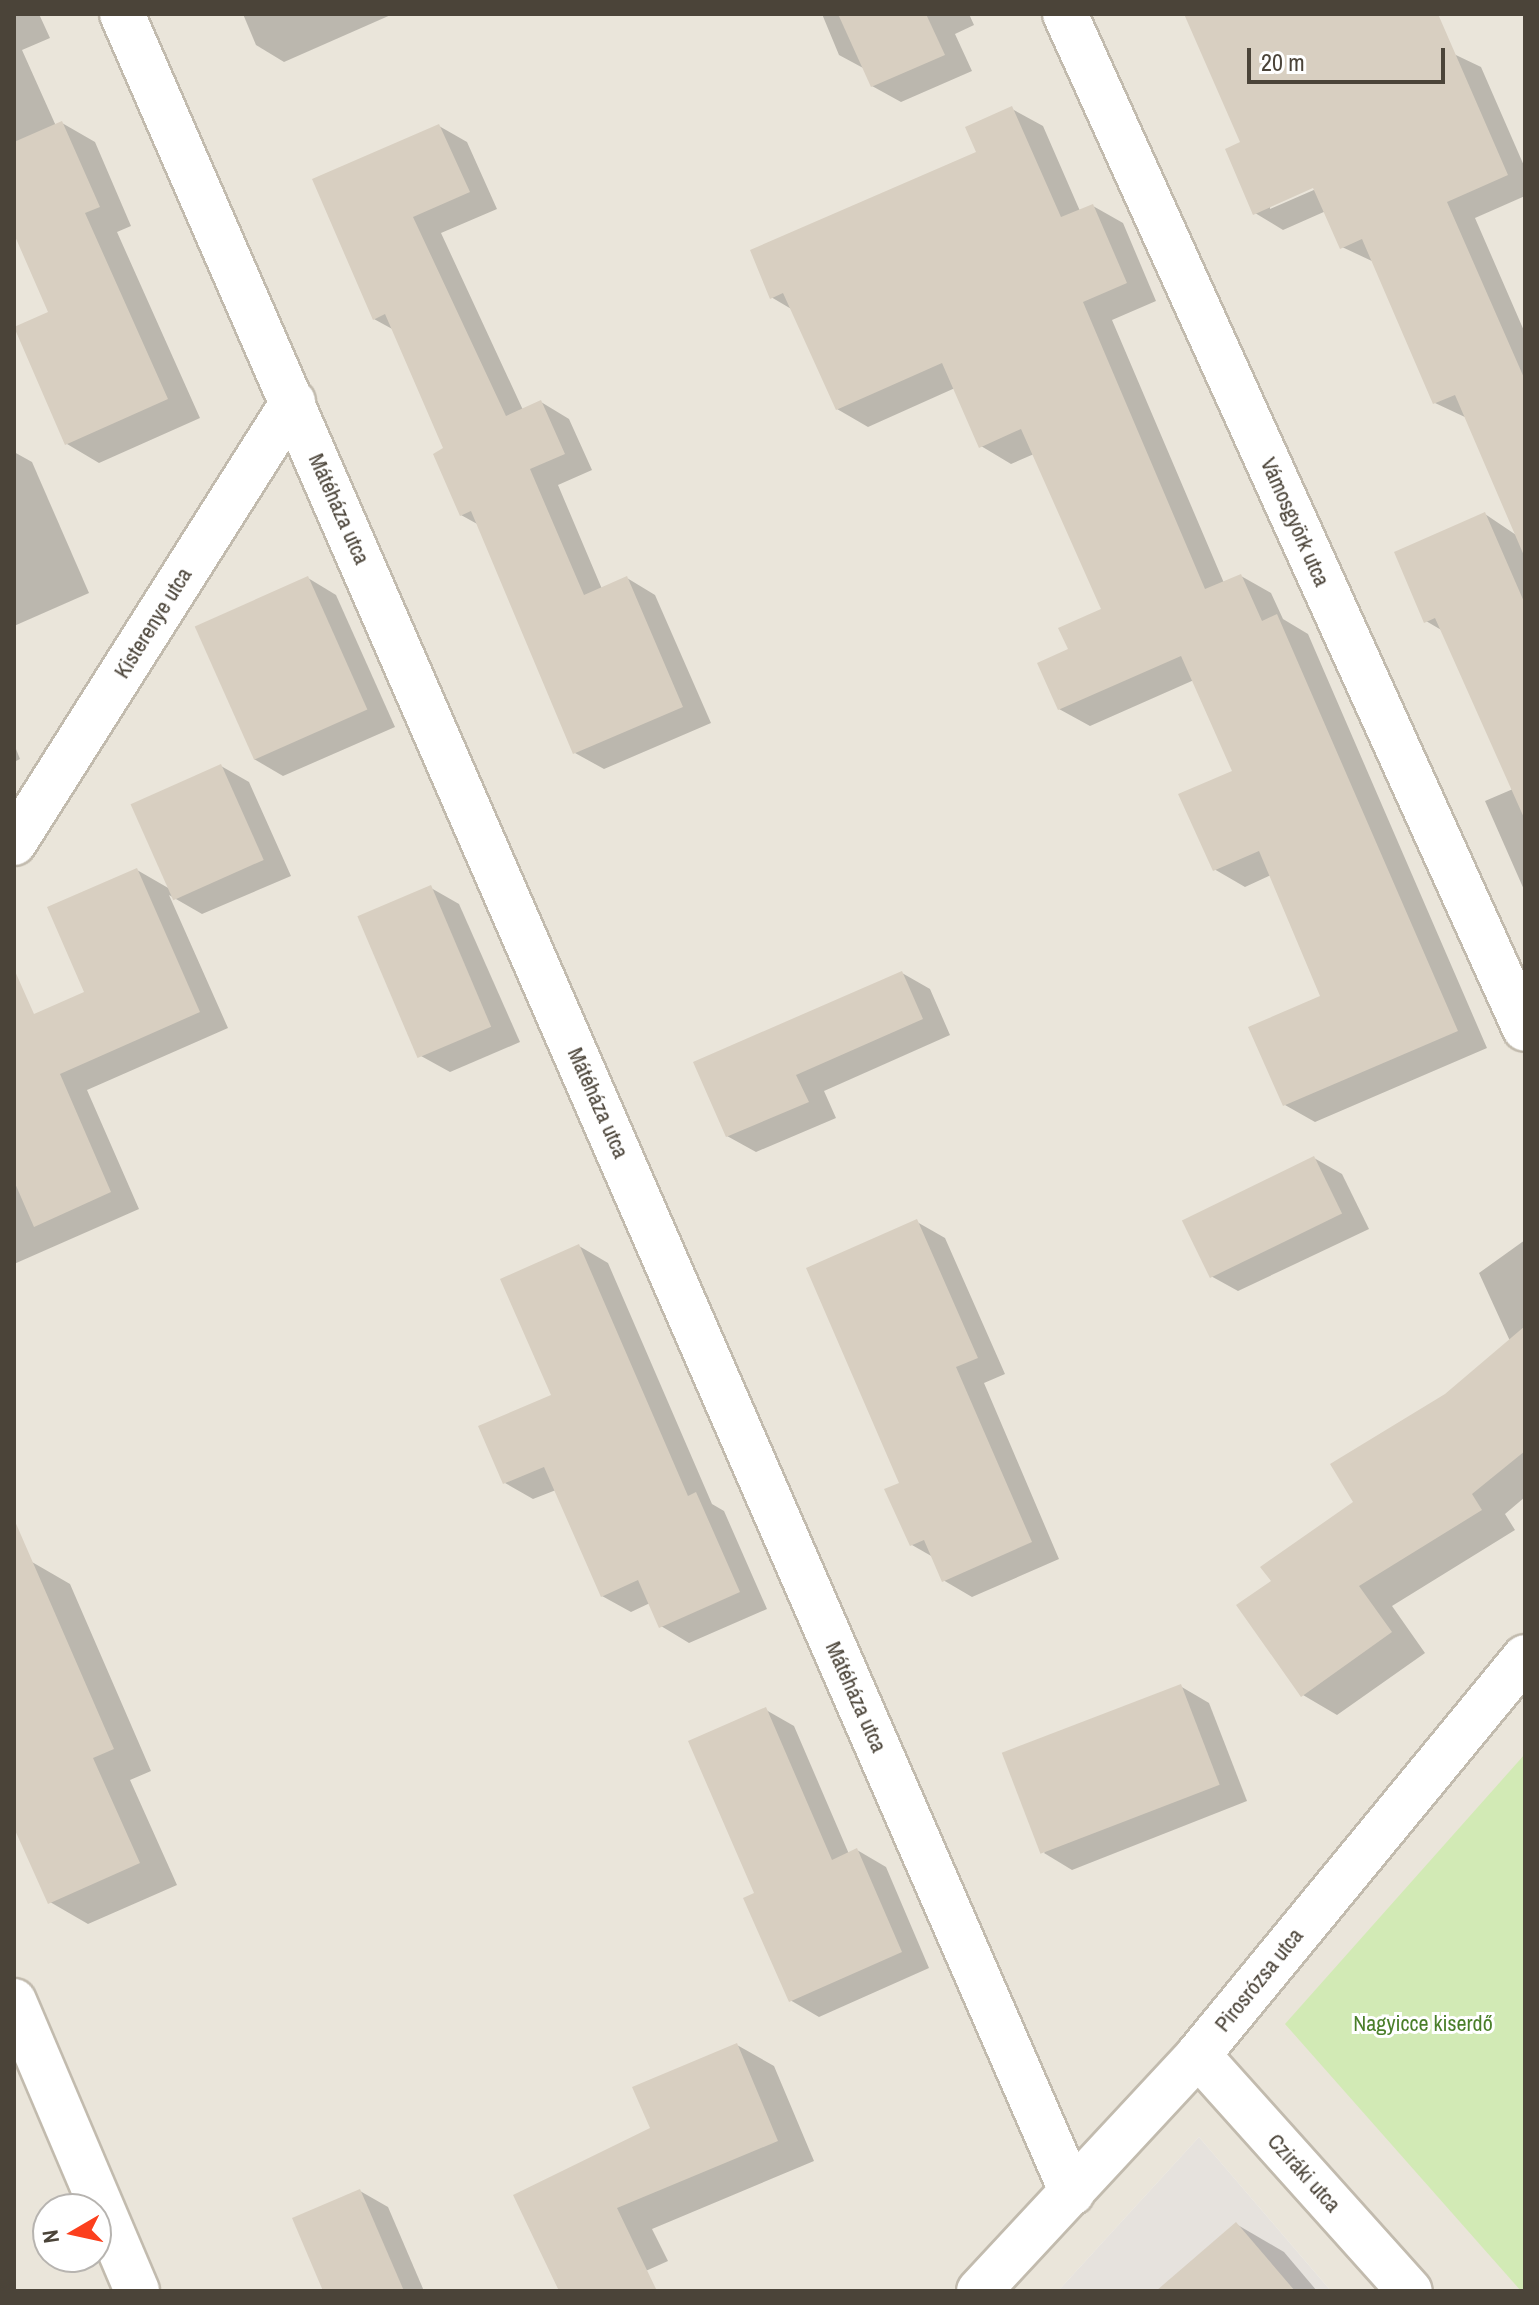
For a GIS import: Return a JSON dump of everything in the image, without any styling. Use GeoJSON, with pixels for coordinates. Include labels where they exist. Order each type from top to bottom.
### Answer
{"type":"FeatureCollection","features":[{"type":"Feature","properties":{"kind":"street","name":"Mátéháza utca"},"geometry":{"type":"LineString","coordinates":[[122,14],[1072,2193]]}},
{"type":"Feature","properties":{"kind":"street","name":"Vámosgyörk utca"},"geometry":{"type":"LineString","coordinates":[[1065,14],[1525,1029]]}},
{"type":"Feature","properties":{"kind":"street","name":"Kisterenye utca"},"geometry":{"type":"LineString","coordinates":[[14,843],[293,402]]}},
{"type":"Feature","properties":{"kind":"street","name":"Pirosrózsa utca"},"geometry":{"type":"LineString","coordinates":[[979,2291],[1198,2055],[1525,1657]]}},
{"type":"Feature","properties":{"kind":"street"},"geometry":{"type":"LineString","coordinates":[[14,2001],[137,2291]]}},
{"type":"Feature","properties":{"kind":"street","name":"Cziráki utca"},"geometry":{"type":"LineString","coordinates":[[1198,2055],[1410,2291]]}},
{"type":"Feature","properties":{"kind":"shaded area"},"geometry":{"type":"Polygon","coordinates":[[[14,14],[1525,14],[1525,2291],[1331,2291],[1199,2137],[1058,2291],[14,2291],[14,14]]]}},
{"type":"Feature","properties":{"kind":"shaded area"},"geometry":{"type":"Polygon","coordinates":[[[1199,2137],[1331,2291],[1058,2291],[1199,2137]]]}},
{"type":"Feature","properties":{"kind":"green space","name":"Nagyicce kiserdő"},"geometry":{"type":"Polygon","coordinates":[[[1525,1754],[1525,2291],[1521,2291],[1285,2024],[1525,1754]]]}},
{"type":"Feature","properties":{"kind":"building"},"geometry":{"type":"Polygon","coordinates":[[[838,14],[926,14],[945,55],[871,87],[838,14]]]}},
{"type":"Feature","properties":{"kind":"building"},"geometry":{"type":"Polygon","coordinates":[[[1184,14],[1438,14],[1508,175],[1447,202],[1525,380],[1525,558],[1455,395],[1433,404],[1362,239],[1340,249],[1313,188],[1253,215],[1225,149],[1240,142],[1184,14]]]}},
{"type":"Feature","properties":{"kind":"building"},"geometry":{"type":"Polygon","coordinates":[[[1012,106],[1061,217],[1093,204],[1127,283],[1083,302],[1205,589],[1241,574],[1262,621],[1277,614],[1458,1031],[1283,1106],[1248,1027],[1320,996],[1259,851],[1213,871],[1178,794],[1232,771],[1181,656],[1058,710],[1037,663],[1068,649],[1058,628],[1101,609],[1021,429],[979,448],[942,363],[836,410],[783,293],[770,299],[750,250],[976,152],[965,127],[1012,106]]]}},
{"type":"Feature","properties":{"kind":"building"},"geometry":{"type":"Polygon","coordinates":[[[62,121],[100,207],[85,213],[168,399],[65,445],[14,327],[48,312],[14,234],[14,142],[62,121]]]}},
{"type":"Feature","properties":{"kind":"building"},"geometry":{"type":"Polygon","coordinates":[[[439,124],[470,192],[413,217],[506,416],[541,400],[565,454],[530,469],[584,595],[627,576],[683,707],[573,754],[471,511],[460,516],[433,454],[443,448],[385,314],[373,320],[312,179],[439,124]]]}},
{"type":"Feature","properties":{"kind":"building"},"geometry":{"type":"Polygon","coordinates":[[[1485,512],[1525,604],[1525,820],[1435,618],[1424,623],[1394,552],[1485,512]]]}},
{"type":"Feature","properties":{"kind":"building"},"geometry":{"type":"Polygon","coordinates":[[[308,576],[367,709],[254,760],[195,626],[308,576]]]}},
{"type":"Feature","properties":{"kind":"building"},"geometry":{"type":"Polygon","coordinates":[[[221,764],[264,860],[173,900],[131,804],[221,764]]]}},
{"type":"Feature","properties":{"kind":"building"},"geometry":{"type":"Polygon","coordinates":[[[137,868],[200,1012],[60,1074],[111,1192],[34,1227],[14,1181],[14,969],[34,1014],[84,992],[47,907],[137,868]]]}},
{"type":"Feature","properties":{"kind":"building"},"geometry":{"type":"Polygon","coordinates":[[[431,885],[491,1027],[418,1058],[357,916],[431,885]]]}},
{"type":"Feature","properties":{"kind":"building"},"geometry":{"type":"Polygon","coordinates":[[[902,971],[923,1019],[796,1075],[809,1102],[726,1137],[693,1062],[902,971]]]}},
{"type":"Feature","properties":{"kind":"building"},"geometry":{"type":"Polygon","coordinates":[[[1314,1156],[1342,1214],[1210,1278],[1182,1220],[1314,1156]]]}},
{"type":"Feature","properties":{"kind":"building"},"geometry":{"type":"Polygon","coordinates":[[[917,1219],[978,1358],[956,1367],[1032,1542],[942,1582],[924,1540],[910,1546],[884,1489],[899,1483],[806,1268],[917,1219]]]}},
{"type":"Feature","properties":{"kind":"building"},"geometry":{"type":"Polygon","coordinates":[[[579,1244],[688,1496],[696,1492],[740,1592],[659,1628],[638,1580],[601,1597],[544,1467],[503,1484],[478,1426],[551,1395],[500,1279],[579,1244]]]}},
{"type":"Feature","properties":{"kind":"building"},"geometry":{"type":"Polygon","coordinates":[[[1525,1326],[1525,1451],[1472,1494],[1482,1510],[1359,1586],[1392,1632],[1301,1697],[1236,1605],[1271,1581],[1260,1567],[1353,1502],[1330,1464],[1445,1394],[1525,1326]]]}},
{"type":"Feature","properties":{"kind":"building"},"geometry":{"type":"Polygon","coordinates":[[[14,1519],[114,1749],[93,1758],[140,1863],[48,1904],[14,1828],[14,1519]]]}},
{"type":"Feature","properties":{"kind":"building"},"geometry":{"type":"Polygon","coordinates":[[[1181,1684],[1220,1785],[1040,1854],[1002,1753],[1181,1684]]]}},
{"type":"Feature","properties":{"kind":"building"},"geometry":{"type":"Polygon","coordinates":[[[766,1707],[832,1860],[857,1848],[902,1952],[789,2002],[743,1898],[754,1893],[688,1741],[766,1707]]]}},
{"type":"Feature","properties":{"kind":"building"},"geometry":{"type":"Polygon","coordinates":[[[737,2043],[778,2141],[617,2208],[657,2291],[559,2291],[513,2195],[650,2128],[632,2087],[737,2043]]]}},
{"type":"Feature","properties":{"kind":"building"},"geometry":{"type":"Polygon","coordinates":[[[360,2189],[404,2291],[323,2291],[292,2218],[360,2189]]]}},
{"type":"Feature","properties":{"kind":"building"},"geometry":{"type":"Polygon","coordinates":[[[1236,2222],[1295,2291],[1156,2291],[1236,2222]]]}}]}
